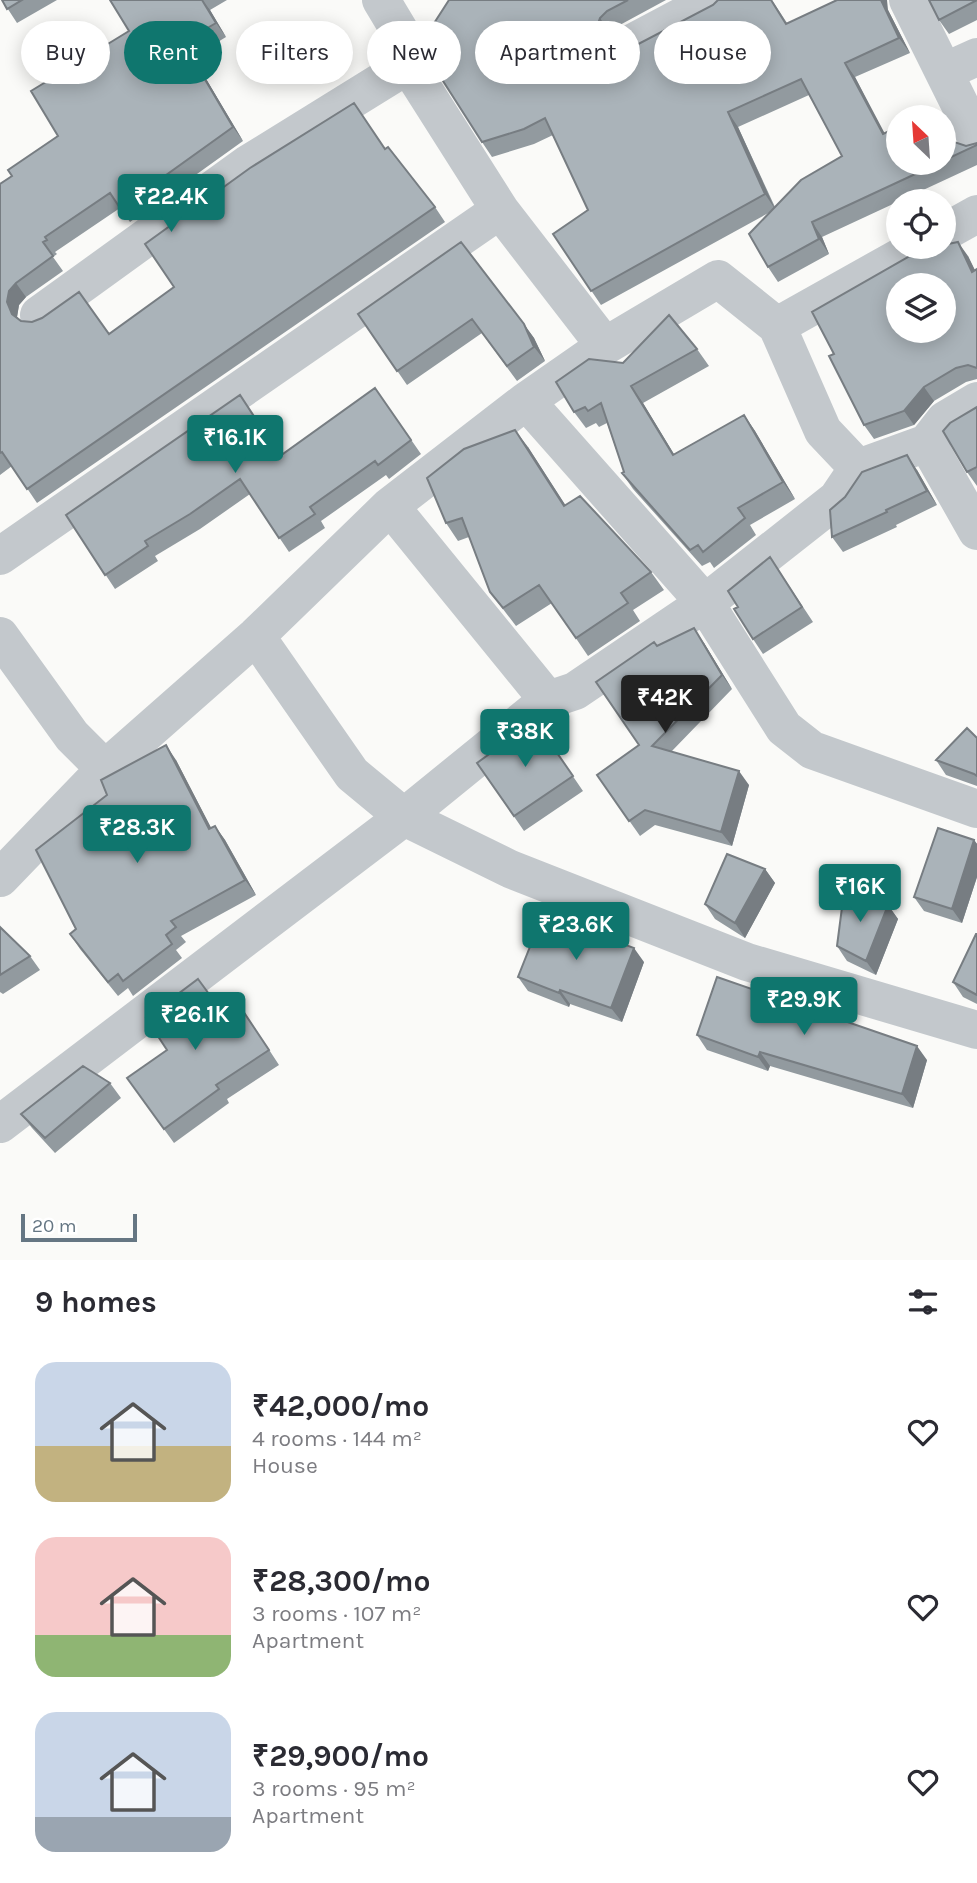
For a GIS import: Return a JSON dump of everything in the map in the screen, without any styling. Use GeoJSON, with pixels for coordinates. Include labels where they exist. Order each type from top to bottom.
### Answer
{"type":"FeatureCollection","features":[{"type":"Feature","properties":{"kind":"street"},"geometry":{"type":"LineString","coordinates":[[381,0],[394,21]]}},
{"type":"Feature","properties":{"kind":"street"},"geometry":{"type":"LineString","coordinates":[[640,39],[713,0]]}},
{"type":"Feature","properties":{"kind":"street"},"geometry":{"type":"LineString","coordinates":[[908,0],[961,64],[977,139]]}},
{"type":"Feature","properties":{"kind":"street"},"geometry":{"type":"LineString","coordinates":[[39,315],[248,164],[377,84]]}},
{"type":"Feature","properties":{"kind":"street"},"geometry":{"type":"LineString","coordinates":[[420,84],[500,210],[605,346]]}},
{"type":"Feature","properties":{"kind":"street"},"geometry":{"type":"LineString","coordinates":[[0,556],[500,210]]}},
{"type":"Feature","properties":{"kind":"street"},"geometry":{"type":"LineString","coordinates":[[956,226],[977,214]]}},
{"type":"Feature","properties":{"kind":"street"},"geometry":{"type":"LineString","coordinates":[[777,326],[897,259]]}},
{"type":"Feature","properties":{"kind":"street"},"geometry":{"type":"LineString","coordinates":[[0,878],[105,769],[256,636],[390,506],[526,401],[605,346],[718,279],[777,326],[823,431],[858,468]]}},
{"type":"Feature","properties":{"kind":"street"},"geometry":{"type":"LineString","coordinates":[[526,401],[705,603],[784,728],[812,750],[977,809]]}},
{"type":"Feature","properties":{"kind":"street"},"geometry":{"type":"LineString","coordinates":[[0,1124],[404,817],[548,700],[575,691],[705,603],[836,499],[858,468],[927,443],[945,420],[977,401]]}},
{"type":"Feature","properties":{"kind":"street"},"geometry":{"type":"LineString","coordinates":[[927,443],[977,531]]}},
{"type":"Feature","properties":{"kind":"street"},"geometry":{"type":"LineString","coordinates":[[390,506],[548,700]]}},
{"type":"Feature","properties":{"kind":"street"},"geometry":{"type":"LineString","coordinates":[[0,636],[72,736],[105,769]]}},
{"type":"Feature","properties":{"kind":"street"},"geometry":{"type":"LineString","coordinates":[[256,636],[352,774],[404,817],[510,869],[747,962],[977,1030]]}},
{"type":"Feature","properties":{"kind":"building"},"geometry":{"type":"Polygon","coordinates":[[[2,0],[22,0],[7,9],[2,0]]]}},
{"type":"Feature","properties":{"kind":"building"},"geometry":{"type":"Polygon","coordinates":[[[110,0],[202,0],[215,21],[124,21],[110,0]]]}},
{"type":"Feature","properties":{"kind":"building"},"geometry":{"type":"Polygon","coordinates":[[[449,0],[628,0],[607,11],[599,21],[475,21],[475,84],[640,84],[640,43],[654,36],[654,84],[771,84],[771,21],[682,21],[718,0],[771,0],[786,24],[837,0],[881,0],[899,38],[845,63],[883,134],[886,133],[886,175],[913,175],[812,222],[819,239],[768,267],[749,234],[801,180],[842,156],[801,79],[728,112],[765,194],[591,291],[553,234],[588,210],[545,118],[524,129],[482,142],[445,84],[461,84],[461,21],[435,21],[449,0]]]}},
{"type":"Feature","properties":{"kind":"building"},"geometry":{"type":"Polygon","coordinates":[[[929,0],[977,0],[939,20],[929,0]]]}},
{"type":"Feature","properties":{"kind":"building"},"geometry":{"type":"Polygon","coordinates":[[[124,34],[124,84],[208,84],[233,127],[120,208],[110,193],[45,237],[47,240],[43,242],[53,256],[9,291],[7,302],[12,314],[21,321],[32,322],[42,318],[79,292],[109,334],[174,287],[145,244],[250,168],[354,103],[385,149],[388,147],[435,207],[27,489],[2,452],[0,453],[0,184],[12,176],[8,170],[58,136],[31,91],[42,84],[110,84],[110,43],[124,34]]]}},
{"type":"Feature","properties":{"kind":"building"},"geometry":{"type":"Polygon","coordinates":[[[956,143],[966,146],[977,145],[956,155],[956,143]]]}},
{"type":"Feature","properties":{"kind":"building"},"geometry":{"type":"Polygon","coordinates":[[[461,242],[524,324],[534,347],[507,366],[472,319],[397,371],[358,314],[461,242]]]}},
{"type":"Feature","properties":{"kind":"building"},"geometry":{"type":"Polygon","coordinates":[[[958,242],[972,272],[977,269],[977,368],[968,365],[956,368],[924,387],[904,411],[864,425],[829,356],[834,354],[812,312],[905,259],[956,259],[958,242]]]}},
{"type":"Feature","properties":{"kind":"building"},"geometry":{"type":"Polygon","coordinates":[[[669,315],[697,349],[631,386],[673,455],[744,415],[783,482],[738,508],[745,518],[703,552],[698,545],[690,550],[622,473],[624,472],[601,403],[588,411],[585,407],[574,412],[556,382],[589,359],[623,363],[669,315]]]}},
{"type":"Feature","properties":{"kind":"building"},"geometry":{"type":"Polygon","coordinates":[[[375,388],[411,440],[378,465],[375,461],[310,507],[315,514],[279,538],[240,479],[145,541],[148,546],[105,575],[66,515],[240,395],[280,456],[375,388]]]}},
{"type":"Feature","properties":{"kind":"building"},"geometry":{"type":"Polygon","coordinates":[[[977,407],[977,467],[967,472],[943,431],[950,423],[977,407]]]}},
{"type":"Feature","properties":{"kind":"building"},"geometry":{"type":"Polygon","coordinates":[[[515,430],[564,506],[580,496],[651,572],[621,593],[628,603],[576,638],[539,585],[503,608],[490,592],[462,518],[446,523],[427,478],[464,449],[515,430]]]}},
{"type":"Feature","properties":{"kind":"building"},"geometry":{"type":"Polygon","coordinates":[[[907,455],[927,491],[832,537],[830,510],[845,497],[862,472],[907,455]]]}},
{"type":"Feature","properties":{"kind":"building"},"geometry":{"type":"Polygon","coordinates":[[[770,557],[802,607],[753,639],[734,609],[738,607],[728,591],[770,557]]]}},
{"type":"Feature","properties":{"kind":"building"},"geometry":{"type":"Polygon","coordinates":[[[694,628],[722,675],[652,746],[739,771],[721,832],[645,810],[629,821],[597,775],[639,745],[596,682],[654,642],[657,646],[694,628]]]}},
{"type":"Feature","properties":{"kind":"building"},"geometry":{"type":"Polygon","coordinates":[[[535,721],[573,776],[514,816],[477,763],[535,721]]]}},
{"type":"Feature","properties":{"kind":"building"},"geometry":{"type":"Polygon","coordinates":[[[967,728],[977,738],[977,776],[936,760],[967,728]]]}},
{"type":"Feature","properties":{"kind":"building"},"geometry":{"type":"Polygon","coordinates":[[[166,745],[209,829],[215,826],[245,880],[171,921],[176,927],[166,935],[172,944],[123,981],[118,974],[108,982],[70,934],[76,929],[36,850],[107,795],[101,780],[166,745]]]}},
{"type":"Feature","properties":{"kind":"building"},"geometry":{"type":"Polygon","coordinates":[[[938,828],[974,840],[952,909],[914,897],[938,828]]]}},
{"type":"Feature","properties":{"kind":"building"},"geometry":{"type":"Polygon","coordinates":[[[727,854],[765,869],[735,923],[705,904],[727,854]]]}},
{"type":"Feature","properties":{"kind":"building"},"geometry":{"type":"Polygon","coordinates":[[[844,892],[888,905],[866,961],[837,946],[844,892]]]}},
{"type":"Feature","properties":{"kind":"building"},"geometry":{"type":"Polygon","coordinates":[[[543,914],[634,948],[611,1008],[560,990],[559,993],[518,977],[543,914]]]}},
{"type":"Feature","properties":{"kind":"building"},"geometry":{"type":"Polygon","coordinates":[[[0,927],[30,956],[0,975],[0,927]]]}},
{"type":"Feature","properties":{"kind":"building"},"geometry":{"type":"Polygon","coordinates":[[[977,934],[977,995],[953,982],[977,934]]]}},
{"type":"Feature","properties":{"kind":"building"},"geometry":{"type":"Polygon","coordinates":[[[717,977],[917,1046],[902,1094],[760,1052],[758,1057],[697,1035],[717,977]]]}},
{"type":"Feature","properties":{"kind":"building"},"geometry":{"type":"Polygon","coordinates":[[[198,979],[220,1009],[235,999],[269,1050],[216,1085],[219,1089],[164,1129],[127,1078],[167,1050],[146,1018],[198,979]]]}},
{"type":"Feature","properties":{"kind":"building"},"geometry":{"type":"Polygon","coordinates":[[[83,1066],[110,1083],[45,1138],[21,1114],[83,1066]]]}}]}
